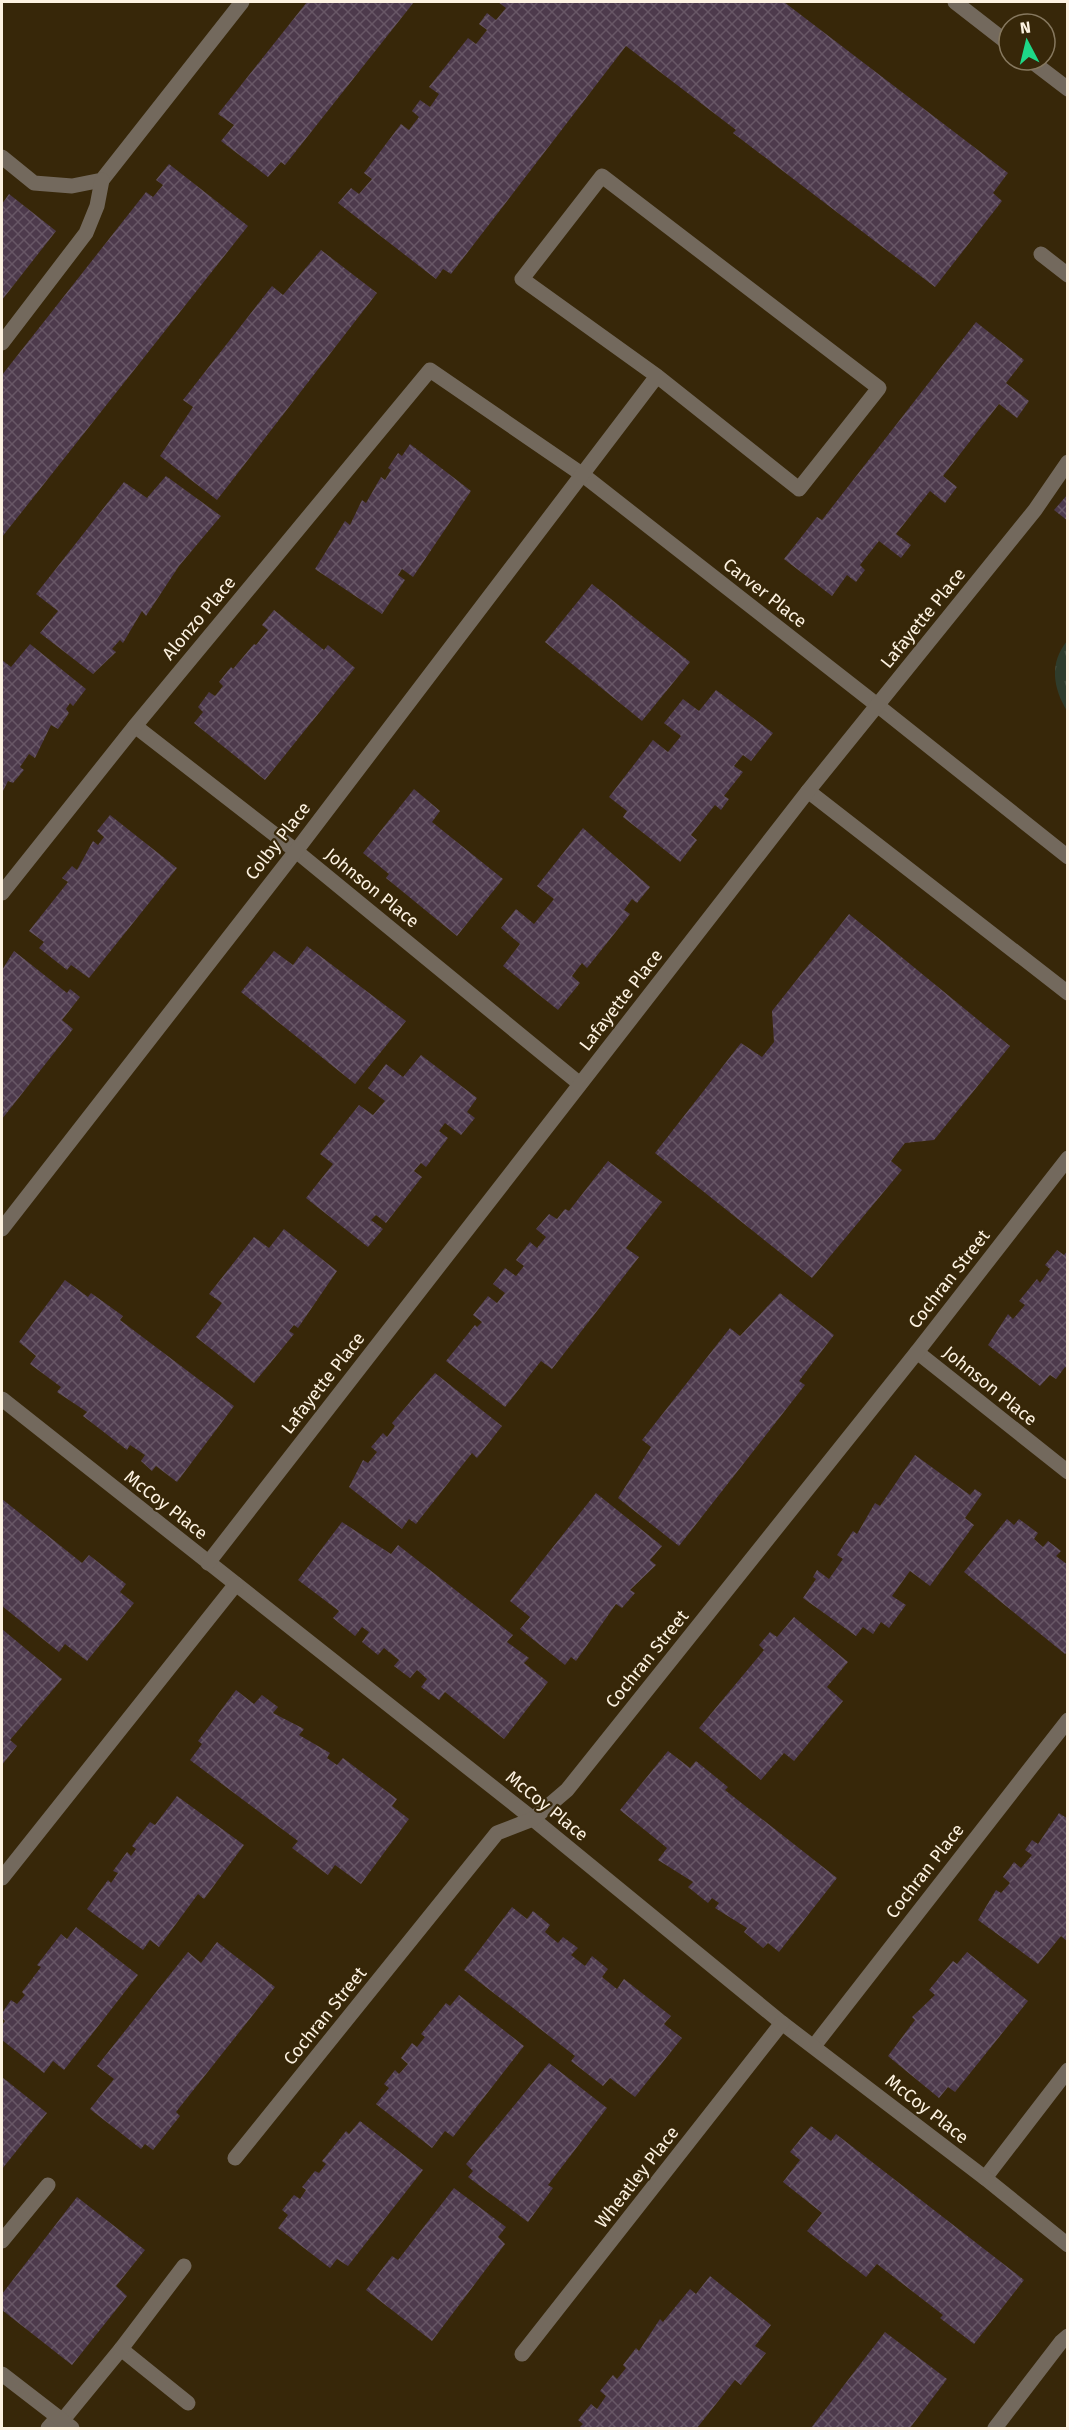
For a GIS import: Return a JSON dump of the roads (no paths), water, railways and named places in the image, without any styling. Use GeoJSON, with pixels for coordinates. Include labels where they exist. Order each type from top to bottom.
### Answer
{"type":"FeatureCollection","features":[{"type":"Feature","properties":{"kind":"street"},"geometry":{"type":"LineString","coordinates":[[2,343],[86,234],[97,206],[102,180],[242,2]]}},
{"type":"Feature","properties":{"kind":"street"},"geometry":{"type":"LineString","coordinates":[[955,2],[997,35]]}},
{"type":"Feature","properties":{"kind":"street"},"geometry":{"type":"LineString","coordinates":[[1046,72],[1068,89]]}},
{"type":"Feature","properties":{"kind":"street"},"geometry":{"type":"LineString","coordinates":[[2,157],[34,183],[72,186],[102,180]]}},
{"type":"Feature","properties":{"kind":"street"},"geometry":{"type":"LineString","coordinates":[[602,176],[879,388],[799,489],[657,376],[522,279],[602,176]]}},
{"type":"Feature","properties":{"kind":"street"},"geometry":{"type":"LineString","coordinates":[[1041,254],[1068,275]]}},
{"type":"Feature","properties":{"kind":"street","name":"Carver Place"},"geometry":{"type":"LineString","coordinates":[[430,370],[583,475],[1068,857]]}},
{"type":"Feature","properties":{"kind":"street","name":"Alonzo Place"},"geometry":{"type":"LineString","coordinates":[[2,893],[135,726],[430,370]]}},
{"type":"Feature","properties":{"kind":"street","name":"Colby Place"},"geometry":{"type":"LineString","coordinates":[[2,1229],[296,851],[657,376]]}},
{"type":"Feature","properties":{"kind":"street","name":"Lafayette Place"},"geometry":{"type":"LineString","coordinates":[[208,1563],[808,791],[1035,510],[1068,462]]}},
{"type":"Feature","properties":{"kind":"street","name":"Johnson Place"},"geometry":{"type":"LineString","coordinates":[[135,726],[296,851],[580,1084]]}},
{"type":"Feature","properties":{"kind":"street"},"geometry":{"type":"LineString","coordinates":[[808,791],[1068,993]]}},
{"type":"Feature","properties":{"kind":"street","name":"Cochran Street"},"geometry":{"type":"LineString","coordinates":[[235,2158],[497,1833],[532,1819],[567,1790],[917,1352],[1068,1158]]}},
{"type":"Feature","properties":{"kind":"street","name":"Johnson Place"},"geometry":{"type":"LineString","coordinates":[[917,1352],[1068,1472]]}},
{"type":"Feature","properties":{"kind":"street","name":"McCoy Place"},"geometry":{"type":"LineString","coordinates":[[2,1399],[532,1819],[782,2023],[985,2178],[1068,2245]]}},
{"type":"Feature","properties":{"kind":"street"},"geometry":{"type":"LineString","coordinates":[[2,1878],[236,1584]]}},
{"type":"Feature","properties":{"kind":"street","name":"Cochran Place"},"geometry":{"type":"LineString","coordinates":[[814,2046],[1068,1720]]}},
{"type":"Feature","properties":{"kind":"street","name":"Wheatley Place"},"geometry":{"type":"LineString","coordinates":[[522,2354],[782,2023]]}},
{"type":"Feature","properties":{"kind":"street"},"geometry":{"type":"LineString","coordinates":[[985,2178],[1068,2070]]}},
{"type":"Feature","properties":{"kind":"street"},"geometry":{"type":"LineString","coordinates":[[2,2241],[48,2185]]}},
{"type":"Feature","properties":{"kind":"street"},"geometry":{"type":"LineString","coordinates":[[2,2374],[60,2424],[122,2349],[184,2266]]}},
{"type":"Feature","properties":{"kind":"street"},"geometry":{"type":"LineString","coordinates":[[995,2428],[1068,2336]]}},
{"type":"Feature","properties":{"kind":"street"},"geometry":{"type":"LineString","coordinates":[[122,2349],[188,2403]]}}]}
